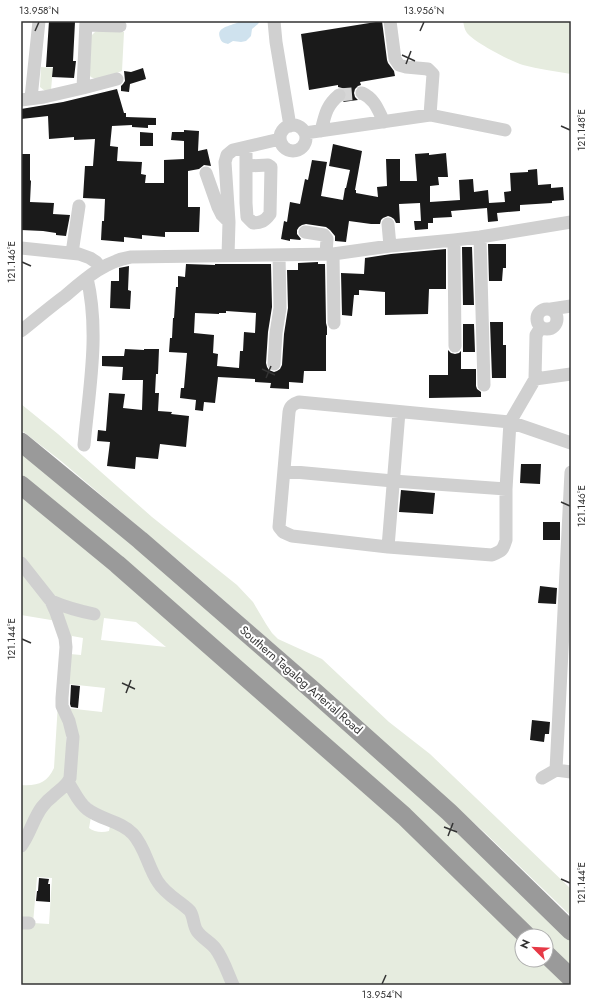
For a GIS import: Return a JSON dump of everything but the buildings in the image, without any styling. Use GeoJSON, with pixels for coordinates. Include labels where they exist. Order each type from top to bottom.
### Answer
{"type":"FeatureCollection","features":[{"type":"Feature","properties":{"kind":"highway","name":"Southern Tagalog Arterial Road"},"geometry":{"type":"LineString","coordinates":[[21,442],[140,540],[317,694],[449,812],[571,931]]}},
{"type":"Feature","properties":{"kind":"highway"},"geometry":{"type":"LineString","coordinates":[[21,485],[117,564],[404,816],[519,928]]}},
{"type":"Feature","properties":{"kind":"highway"},"geometry":{"type":"LineString","coordinates":[[554,962],[571,978]]}},
{"type":"Feature","properties":{"kind":"street"},"geometry":{"type":"LineString","coordinates":[[39,21],[26,99],[44,97],[117,79]]}},
{"type":"Feature","properties":{"kind":"street"},"geometry":{"type":"LineString","coordinates":[[274,21],[290,126]]}},
{"type":"Feature","properties":{"kind":"street"},"geometry":{"type":"LineString","coordinates":[[390,21],[395,59],[399,65],[428,69],[433,74],[430,115]]}},
{"type":"Feature","properties":{"kind":"street"},"geometry":{"type":"LineString","coordinates":[[83,88],[86,23],[120,26]]}},
{"type":"Feature","properties":{"kind":"street"},"geometry":{"type":"LineString","coordinates":[[362,93],[373,101],[384,122]]}},
{"type":"Feature","properties":{"kind":"street"},"geometry":{"type":"LineString","coordinates":[[321,131],[326,111],[332,101],[339,95]]}},
{"type":"Feature","properties":{"kind":"street"},"geometry":{"type":"LineString","coordinates":[[305,133],[430,115],[505,130]]}},
{"type":"Feature","properties":{"kind":"street"},"geometry":{"type":"LineString","coordinates":[[295,125],[302,129],[305,133],[306,137],[303,146],[296,151],[287,149],[281,143],[281,134],[286,127],[295,125]]}},
{"type":"Feature","properties":{"kind":"street"},"geometry":{"type":"LineString","coordinates":[[228,256],[229,222],[225,162],[227,155],[233,150],[280,139]]}},
{"type":"Feature","properties":{"kind":"street"},"geometry":{"type":"LineString","coordinates":[[246,147],[246,166],[246,203],[248,217],[253,223],[259,223],[265,221],[270,214],[271,167],[268,165],[246,166]]}},
{"type":"Feature","properties":{"kind":"street"},"geometry":{"type":"LineString","coordinates":[[206,173],[218,207],[222,215],[229,222]]}},
{"type":"Feature","properties":{"kind":"street"},"geometry":{"type":"LineString","coordinates":[[228,203],[246,203]]}},
{"type":"Feature","properties":{"kind":"street"},"geometry":{"type":"LineString","coordinates":[[72,253],[79,206]]}},
{"type":"Feature","properties":{"kind":"street"},"geometry":{"type":"LineString","coordinates":[[21,331],[101,268],[118,260],[131,257],[330,254],[480,237],[571,222]]}},
{"type":"Feature","properties":{"kind":"street"},"geometry":{"type":"LineString","coordinates":[[388,224],[390,246]]}},
{"type":"Feature","properties":{"kind":"street"},"geometry":{"type":"LineString","coordinates":[[305,232],[324,235],[327,239],[330,254],[334,323]]}},
{"type":"Feature","properties":{"kind":"street"},"geometry":{"type":"LineString","coordinates":[[480,237],[484,385]]}},
{"type":"Feature","properties":{"kind":"street"},"geometry":{"type":"LineString","coordinates":[[454,240],[455,346]]}},
{"type":"Feature","properties":{"kind":"street"},"geometry":{"type":"LineString","coordinates":[[21,248],[72,253],[90,258],[101,268]]}},
{"type":"Feature","properties":{"kind":"street"},"geometry":{"type":"LineString","coordinates":[[274,364],[276,333],[280,308],[279,255]]}},
{"type":"Feature","properties":{"kind":"street"},"geometry":{"type":"LineString","coordinates":[[84,445],[93,336],[93,314],[87,278]]}},
{"type":"Feature","properties":{"kind":"street"},"geometry":{"type":"LineString","coordinates":[[571,306],[551,309],[556,313],[557,322],[553,328],[550,329],[544,329],[541,327],[536,335],[535,379],[510,422],[506,489],[506,540],[501,552],[492,555],[388,547],[292,536],[283,532],[279,527],[288,412],[294,404],[299,402],[510,422],[571,443]]}},
{"type":"Feature","properties":{"kind":"street"},"geometry":{"type":"LineString","coordinates":[[535,379],[571,374]]}},
{"type":"Feature","properties":{"kind":"street"},"geometry":{"type":"LineString","coordinates":[[388,547],[399,412]]}},
{"type":"Feature","properties":{"kind":"street"},"geometry":{"type":"LineString","coordinates":[[284,470],[393,481],[506,489]]}},
{"type":"Feature","properties":{"kind":"street"},"geometry":{"type":"LineString","coordinates":[[556,770],[568,597],[571,472]]}},
{"type":"Feature","properties":{"kind":"street"},"geometry":{"type":"LineString","coordinates":[[21,563],[51,601],[64,635],[66,647],[62,698],[63,708],[68,716],[72,728],[74,742],[68,782],[42,807],[21,846]]}},
{"type":"Feature","properties":{"kind":"street"},"geometry":{"type":"LineString","coordinates":[[51,601],[71,609],[94,614]]}},
{"type":"Feature","properties":{"kind":"street"},"geometry":{"type":"LineString","coordinates":[[542,778],[556,770],[571,772]]}},
{"type":"Feature","properties":{"kind":"street"},"geometry":{"type":"LineString","coordinates":[[68,782],[87,809],[98,816],[125,827],[132,833],[141,847],[158,882],[167,893],[190,911],[196,928],[200,934],[215,948],[233,985]]}},
{"type":"Feature","properties":{"kind":"shaded area"},"geometry":{"type":"Polygon","coordinates":[[[463,21],[571,21],[571,74],[517,63],[484,46],[471,37],[465,30],[463,21]]]}},
{"type":"Feature","properties":{"kind":"shaded area"},"geometry":{"type":"Polygon","coordinates":[[[95,32],[124,32],[122,71],[96,79],[91,77],[89,73],[91,36],[95,32]]]}},
{"type":"Feature","properties":{"kind":"shaded area"},"geometry":{"type":"Polygon","coordinates":[[[41,67],[53,68],[51,90],[45,91],[40,87],[41,67]]]}},
{"type":"Feature","properties":{"kind":"shaded area"},"geometry":{"type":"Polygon","coordinates":[[[21,404],[58,434],[152,517],[237,585],[253,602],[272,633],[278,639],[322,659],[389,722],[430,754],[571,889],[571,916],[484,832],[299,666],[61,461],[21,430],[21,404]]]}},
{"type":"Feature","properties":{"kind":"shaded area"},"geometry":{"type":"Polygon","coordinates":[[[21,449],[353,733],[571,937],[571,968],[554,952],[554,928],[529,928],[502,902],[21,476],[21,449]]]}},
{"type":"Feature","properties":{"kind":"shaded area"},"geometry":{"type":"Polygon","coordinates":[[[21,493],[399,820],[514,933],[514,968],[550,968],[568,985],[236,985],[169,891],[142,841],[104,816],[76,790],[66,708],[102,712],[105,688],[68,684],[68,645],[21,560],[21,493]],[[104,618],[101,640],[166,647],[136,622],[104,618]],[[72,636],[70,654],[81,655],[83,638],[72,636]]]}},
{"type":"Feature","properties":{"kind":"shaded area"},"geometry":{"type":"Polygon","coordinates":[[[21,567],[57,621],[21,615],[21,567]]]}},
{"type":"Feature","properties":{"kind":"shaded area"},"geometry":{"type":"Polygon","coordinates":[[[58,703],[66,720],[67,773],[21,842],[21,785],[37,784],[45,780],[54,768],[58,703]]]}},
{"type":"Feature","properties":{"kind":"shaded area"},"geometry":{"type":"Polygon","coordinates":[[[66,788],[91,817],[89,828],[101,832],[109,831],[110,826],[123,829],[184,908],[212,948],[230,985],[21,985],[21,850],[36,821],[66,788]],[[37,877],[33,923],[49,924],[52,878],[37,877]]]}},
{"type":"Feature","properties":{"kind":"water"},"geometry":{"type":"Polygon","coordinates":[[[240,21],[260,21],[252,29],[251,36],[246,41],[233,41],[228,44],[224,43],[220,39],[220,31],[240,21]]]}},
{"type":"Feature","properties":{"kind":"tunnel"},"geometry":{"type":"LineString","coordinates":[[339,95],[362,93]]}}]}
